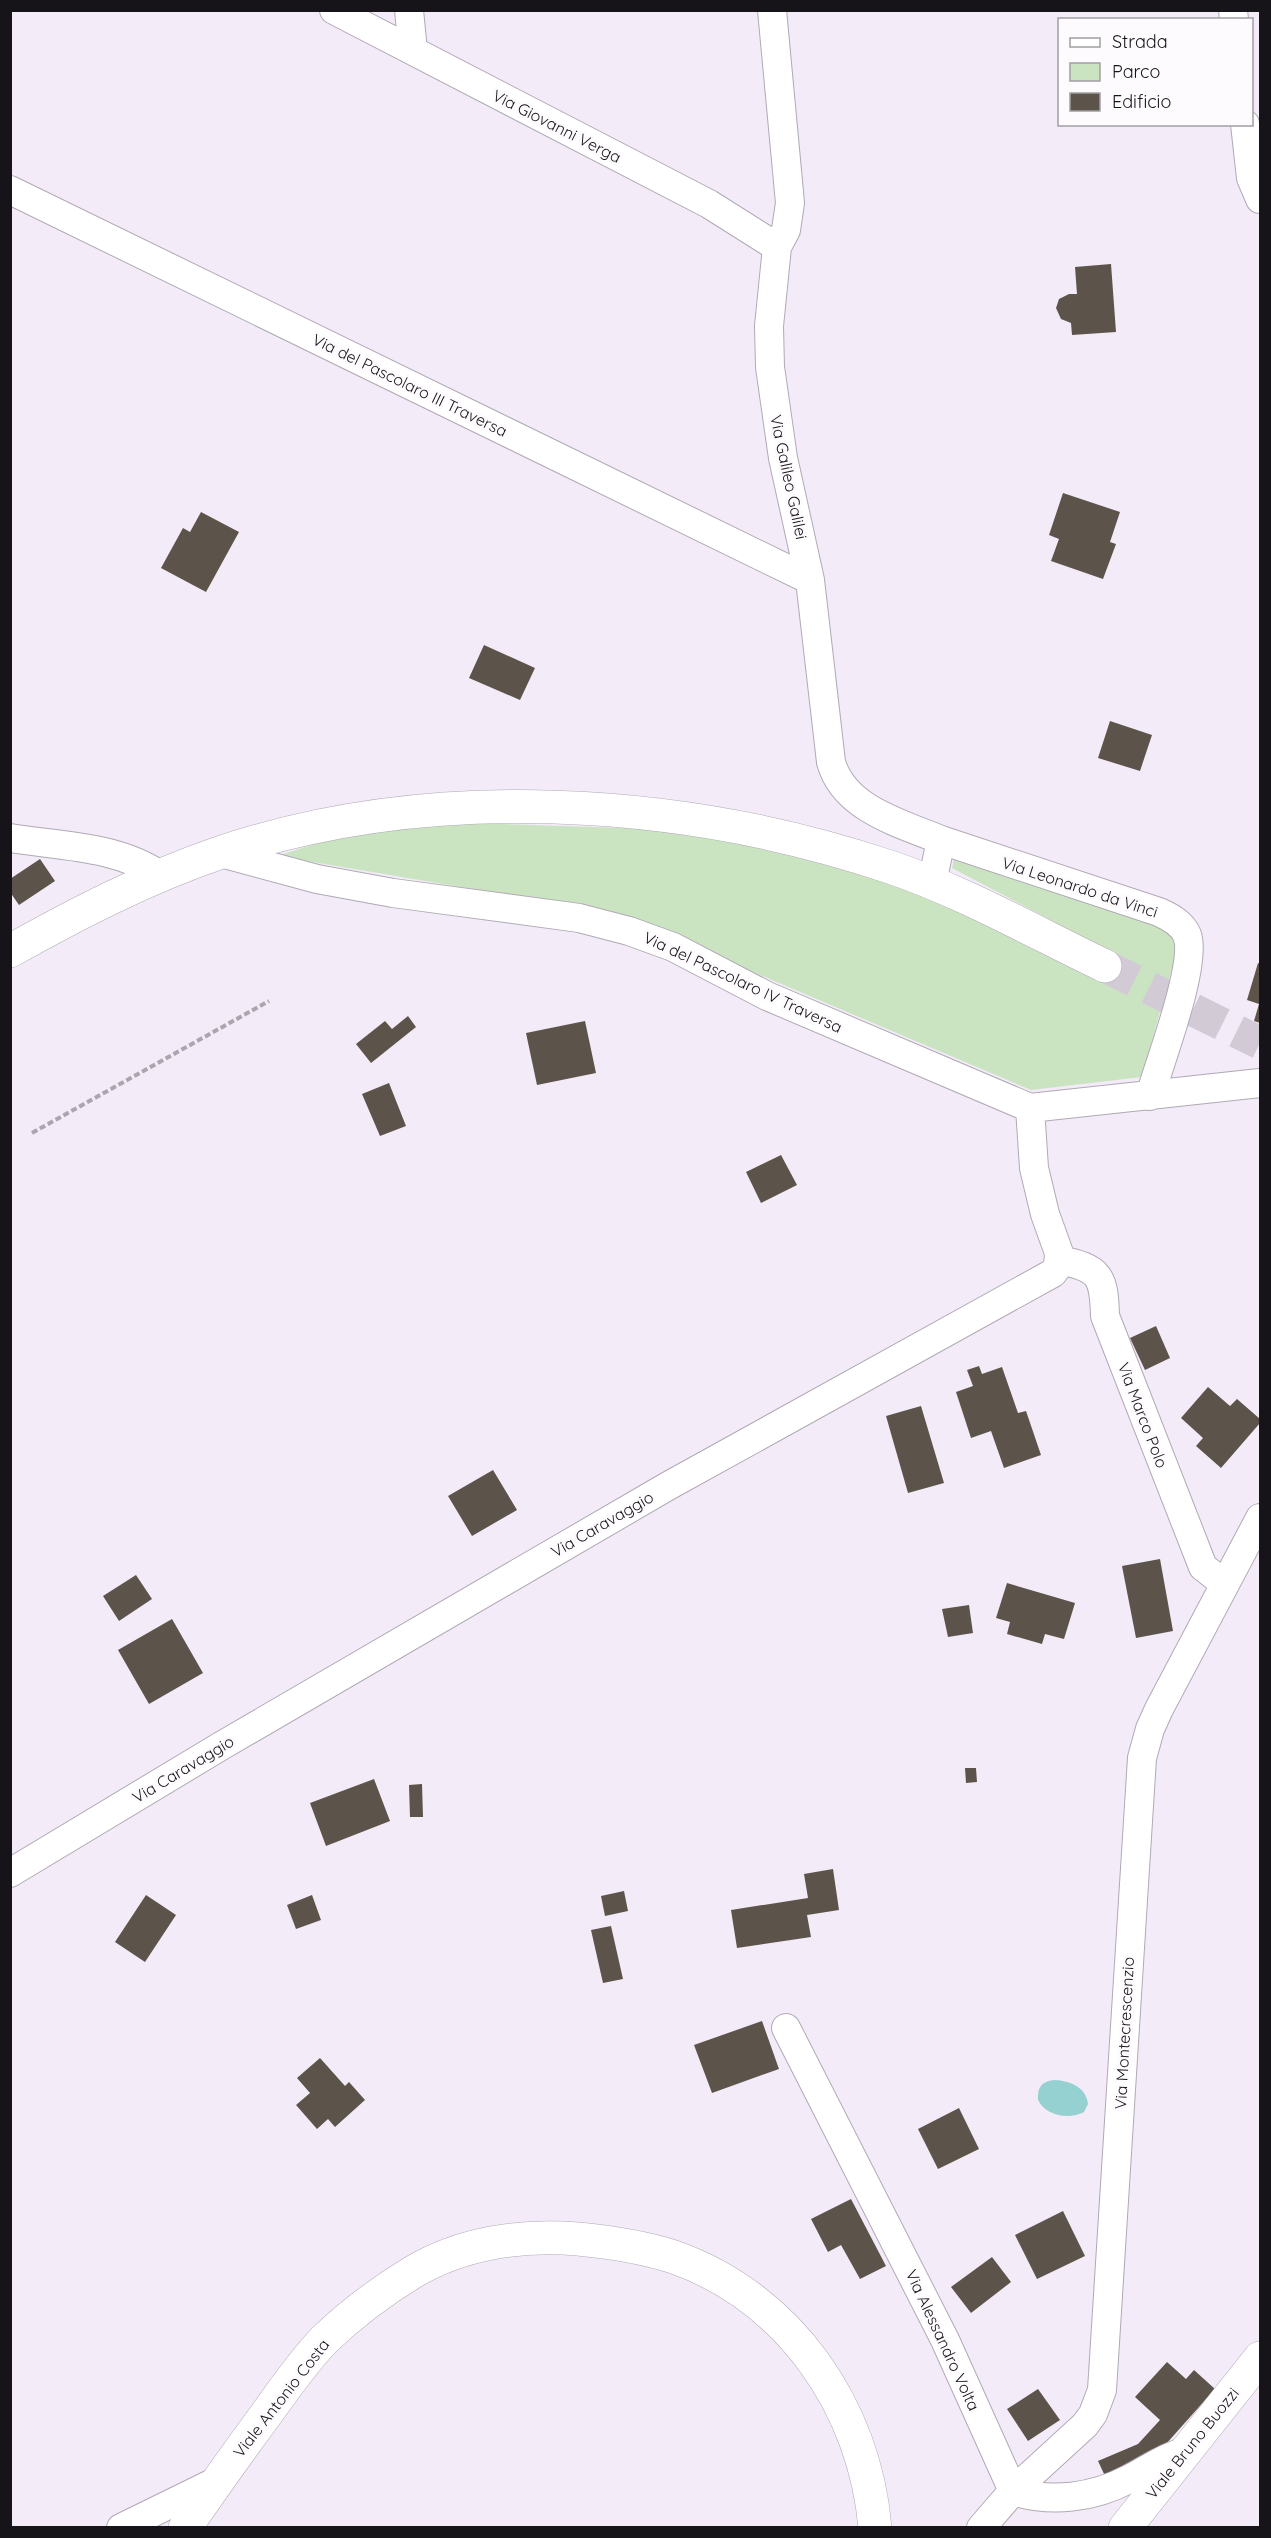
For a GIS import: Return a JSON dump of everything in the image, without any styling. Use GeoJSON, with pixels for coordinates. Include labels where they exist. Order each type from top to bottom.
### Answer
{"type":"FeatureCollection","features":[{"type":"Feature","properties":{"kind":"main road"},"geometry":{"type":"LineString","coordinates":[[10,951],[87,909],[161,876],[221,853],[311,828],[370,817],[457,810],[543,808],[637,814],[728,827],[846,854],[932,883],[1105,966]]}},
{"type":"Feature","properties":{"kind":"main road","name":"Viale Antonio Costa"},"geometry":{"type":"LineString","coordinates":[[184,2528],[289,2383],[322,2342],[388,2288],[430,2263],[474,2247],[521,2239],[571,2239],[621,2245],[676,2258],[730,2285],[776,2320],[824,2375],[849,2420],[868,2480],[875,2528]]}},
{"type":"Feature","properties":{"kind":"main road","name":"Viale Bruno Buozzi"},"geometry":{"type":"LineString","coordinates":[[1125,2528],[1183,2452],[1260,2358]]}},
{"type":"Feature","properties":{"kind":"street","name":"Via Giovanni Verga"},"geometry":{"type":"LineString","coordinates":[[334,10],[709,204],[777,247]]}},
{"type":"Feature","properties":{"kind":"street"},"geometry":{"type":"LineString","coordinates":[[409,10],[413,51]]}},
{"type":"Feature","properties":{"kind":"street","name":"Via Galileo Galilei"},"geometry":{"type":"LineString","coordinates":[[772,10],[790,203],[786,230],[777,247],[769,332],[772,389],[783,458],[810,580],[830,753],[837,778],[845,791],[865,807],[941,840]]}},
{"type":"Feature","properties":{"kind":"street"},"geometry":{"type":"LineString","coordinates":[[1245,126],[1251,177],[1260,199]]}},
{"type":"Feature","properties":{"kind":"street","name":"Via del Pascolaro III Traversa"},"geometry":{"type":"LineString","coordinates":[[10,190],[810,580]]}},
{"type":"Feature","properties":{"kind":"street"},"geometry":{"type":"LineString","coordinates":[[10,838],[113,854],[138,862],[161,876]]}},
{"type":"Feature","properties":{"kind":"street"},"geometry":{"type":"LineString","coordinates":[[932,883],[941,840]]}},
{"type":"Feature","properties":{"kind":"street","name":"Via Leonardo da Vinci"},"geometry":{"type":"LineString","coordinates":[[941,840],[1159,912],[1176,921],[1182,928],[1188,940],[1186,970],[1150,1096]]}},
{"type":"Feature","properties":{"kind":"street","name":"Via del Pascolaro IV Traversa"},"geometry":{"type":"LineString","coordinates":[[221,853],[328,881],[393,893],[579,918],[629,931],[673,947],[767,996],[1030,1107],[1150,1096]]}},
{"type":"Feature","properties":{"kind":"street"},"geometry":{"type":"LineString","coordinates":[[1150,1096],[1260,1083]]}},
{"type":"Feature","properties":{"kind":"street"},"geometry":{"type":"LineString","coordinates":[[1030,1107],[1034,1168],[1059,1260]]}},
{"type":"Feature","properties":{"kind":"street","name":"Via Marco Polo"},"geometry":{"type":"LineString","coordinates":[[1059,1260],[1082,1264],[1101,1279],[1105,1316],[1203,1567],[1225,1584]]}},
{"type":"Feature","properties":{"kind":"street","name":"Via Caravaggio"},"geometry":{"type":"LineString","coordinates":[[10,1873],[231,1740],[668,1486],[1053,1273],[1059,1260]]}},
{"type":"Feature","properties":{"kind":"street","name":"Via Montecrescenzio"},"geometry":{"type":"LineString","coordinates":[[981,2528],[1012,2492],[1085,2425],[1093,2414],[1102,2390],[1142,1758],[1150,1729],[1159,1709],[1260,1518]]}},
{"type":"Feature","properties":{"kind":"street","name":"Via Alessandro Volta"},"geometry":{"type":"LineString","coordinates":[[786,2028],[945,2340],[1012,2492]]}},
{"type":"Feature","properties":{"kind":"street"},"geometry":{"type":"LineString","coordinates":[[1012,2492],[1041,2498],[1083,2495],[1116,2485],[1158,2462],[1183,2452]]}},
{"type":"Feature","properties":{"kind":"street"},"geometry":{"type":"LineString","coordinates":[[121,2528],[217,2481]]}},
{"type":"Feature","properties":{"kind":"path"},"geometry":{"type":"LineString","coordinates":[[32,1133],[269,1001]]}},
{"type":"Feature","properties":{"kind":"green space"},"geometry":{"type":"Polygon","coordinates":[[[471,823],[654,829],[733,840],[849,864],[1115,954],[952,868],[955,854],[1159,921],[1179,943],[1142,1077],[1031,1090],[628,919],[515,896],[277,856],[334,838],[406,828],[471,823]]]}},
{"type":"Feature","properties":{"kind":"shaded area"},"geometry":{"type":"Polygon","coordinates":[[[1055,2080],[1081,2089],[1088,2104],[1084,2112],[1065,2116],[1046,2110],[1038,2100],[1038,2092],[1044,2083],[1055,2080]]]}},
{"type":"Feature","properties":{"kind":"building"},"geometry":{"type":"Polygon","coordinates":[[[1111,264],[1116,332],[1072,335],[1071,323],[1061,319],[1056,308],[1059,299],[1069,294],[1077,294],[1075,267],[1111,264]]]}},
{"type":"Feature","properties":{"kind":"building"},"geometry":{"type":"Polygon","coordinates":[[[1063,493],[1120,512],[1110,542],[1116,544],[1103,579],[1051,561],[1059,539],[1049,535],[1063,493]]]}},
{"type":"Feature","properties":{"kind":"building"},"geometry":{"type":"Polygon","coordinates":[[[201,512],[239,532],[206,592],[161,568],[183,528],[190,532],[201,512]]]}},
{"type":"Feature","properties":{"kind":"building"},"geometry":{"type":"Polygon","coordinates":[[[484,645],[535,668],[520,700],[469,678],[484,645]]]}},
{"type":"Feature","properties":{"kind":"building"},"geometry":{"type":"Polygon","coordinates":[[[1110,721],[1152,735],[1140,771],[1098,758],[1110,721]]]}},
{"type":"Feature","properties":{"kind":"building"},"geometry":{"type":"Polygon","coordinates":[[[40,859],[55,881],[19,905],[10,892],[10,879],[40,859]]]}},
{"type":"Feature","properties":{"kind":"building"},"geometry":{"type":"Polygon","coordinates":[[[1258,963],[1260,964],[1260,1023],[1254,1021],[1259,1004],[1247,1000],[1258,963]]]}},
{"type":"Feature","properties":{"kind":"building"},"geometry":{"type":"Polygon","coordinates":[[[408,1016],[416,1027],[371,1063],[356,1044],[385,1021],[392,1029],[408,1016]]]}},
{"type":"Feature","properties":{"kind":"building"},"geometry":{"type":"Polygon","coordinates":[[[585,1021],[596,1073],[537,1085],[526,1033],[585,1021]]]}},
{"type":"Feature","properties":{"kind":"building"},"geometry":{"type":"Polygon","coordinates":[[[389,1083],[406,1126],[380,1136],[362,1094],[389,1083]]]}},
{"type":"Feature","properties":{"kind":"building"},"geometry":{"type":"Polygon","coordinates":[[[781,1155],[797,1185],[761,1203],[746,1172],[781,1155]]]}},
{"type":"Feature","properties":{"kind":"building"},"geometry":{"type":"Polygon","coordinates":[[[1156,1326],[1170,1358],[1145,1370],[1130,1338],[1156,1326]]]}},
{"type":"Feature","properties":{"kind":"building"},"geometry":{"type":"Polygon","coordinates":[[[979,1366],[982,1374],[1002,1367],[1018,1413],[1026,1411],[1041,1455],[1004,1468],[991,1431],[971,1438],[956,1392],[973,1386],[967,1370],[979,1366]]]}},
{"type":"Feature","properties":{"kind":"building"},"geometry":{"type":"Polygon","coordinates":[[[1208,1387],[1230,1406],[1237,1399],[1260,1419],[1260,1423],[1221,1468],[1196,1446],[1203,1438],[1181,1418],[1208,1387]]]}},
{"type":"Feature","properties":{"kind":"building"},"geometry":{"type":"Polygon","coordinates":[[[921,1406],[944,1483],[908,1493],[886,1416],[921,1406]]]}},
{"type":"Feature","properties":{"kind":"building"},"geometry":{"type":"Polygon","coordinates":[[[493,1470],[517,1510],[472,1536],[448,1496],[493,1470]]]}},
{"type":"Feature","properties":{"kind":"building"},"geometry":{"type":"Polygon","coordinates":[[[1160,1559],[1173,1631],[1136,1638],[1122,1566],[1160,1559]]]}},
{"type":"Feature","properties":{"kind":"building"},"geometry":{"type":"Polygon","coordinates":[[[136,1575],[152,1599],[119,1621],[103,1596],[136,1575]]]}},
{"type":"Feature","properties":{"kind":"building"},"geometry":{"type":"Polygon","coordinates":[[[1007,1583],[1075,1603],[1064,1639],[1045,1634],[1042,1644],[1007,1634],[1010,1622],[996,1618],[1007,1583]]]}},
{"type":"Feature","properties":{"kind":"building"},"geometry":{"type":"Polygon","coordinates":[[[969,1605],[973,1633],[948,1637],[942,1609],[969,1605]]]}},
{"type":"Feature","properties":{"kind":"building"},"geometry":{"type":"Polygon","coordinates":[[[172,1619],[203,1673],[149,1704],[118,1650],[172,1619]]]}},
{"type":"Feature","properties":{"kind":"building"},"geometry":{"type":"Polygon","coordinates":[[[965,1768],[976,1768],[977,1782],[966,1783],[965,1768]]]}},
{"type":"Feature","properties":{"kind":"building"},"geometry":{"type":"Polygon","coordinates":[[[374,1779],[390,1821],[326,1846],[310,1803],[374,1779]]]}},
{"type":"Feature","properties":{"kind":"building"},"geometry":{"type":"Polygon","coordinates":[[[422,1784],[423,1817],[410,1817],[409,1785],[422,1784]]]}},
{"type":"Feature","properties":{"kind":"building"},"geometry":{"type":"Polygon","coordinates":[[[833,1869],[839,1910],[807,1915],[811,1937],[737,1948],[731,1910],[808,1898],[804,1874],[833,1869]]]}},
{"type":"Feature","properties":{"kind":"building"},"geometry":{"type":"Polygon","coordinates":[[[624,1891],[628,1911],[605,1916],[601,1896],[624,1891]]]}},
{"type":"Feature","properties":{"kind":"building"},"geometry":{"type":"Polygon","coordinates":[[[146,1895],[176,1915],[145,1962],[115,1942],[146,1895]]]}},
{"type":"Feature","properties":{"kind":"building"},"geometry":{"type":"Polygon","coordinates":[[[312,1895],[321,1920],[296,1929],[287,1905],[312,1895]]]}},
{"type":"Feature","properties":{"kind":"building"},"geometry":{"type":"Polygon","coordinates":[[[611,1926],[623,1979],[603,1983],[591,1930],[611,1926]]]}},
{"type":"Feature","properties":{"kind":"building"},"geometry":{"type":"Polygon","coordinates":[[[762,2021],[779,2069],[712,2093],[694,2045],[762,2021]]]}},
{"type":"Feature","properties":{"kind":"building"},"geometry":{"type":"Polygon","coordinates":[[[320,2058],[345,2086],[349,2082],[365,2100],[335,2127],[328,2119],[317,2129],[296,2105],[310,2093],[297,2078],[320,2058]]]}},
{"type":"Feature","properties":{"kind":"building"},"geometry":{"type":"Polygon","coordinates":[[[959,2108],[979,2149],[938,2169],[918,2129],[959,2108]]]}},
{"type":"Feature","properties":{"kind":"building"},"geometry":{"type":"Polygon","coordinates":[[[851,2199],[886,2266],[860,2279],[841,2245],[828,2252],[811,2219],[851,2199]]]}},
{"type":"Feature","properties":{"kind":"building"},"geometry":{"type":"Polygon","coordinates":[[[1063,2211],[1085,2256],[1037,2279],[1015,2235],[1063,2211]]]}},
{"type":"Feature","properties":{"kind":"building"},"geometry":{"type":"Polygon","coordinates":[[[992,2257],[1011,2282],[971,2313],[951,2287],[992,2257]]]}},
{"type":"Feature","properties":{"kind":"building"},"geometry":{"type":"Polygon","coordinates":[[[1167,2362],[1186,2379],[1194,2370],[1215,2389],[1158,2453],[1105,2476],[1098,2461],[1138,2444],[1160,2420],[1135,2397],[1167,2362]]]}},
{"type":"Feature","properties":{"kind":"building"},"geometry":{"type":"Polygon","coordinates":[[[1038,2389],[1060,2420],[1028,2441],[1007,2409],[1038,2389]]]}},
{"type":"Feature","properties":{"kind":"tunnel"},"geometry":{"type":"LineString","coordinates":[[1105,966],[1260,1043]]}}]}
